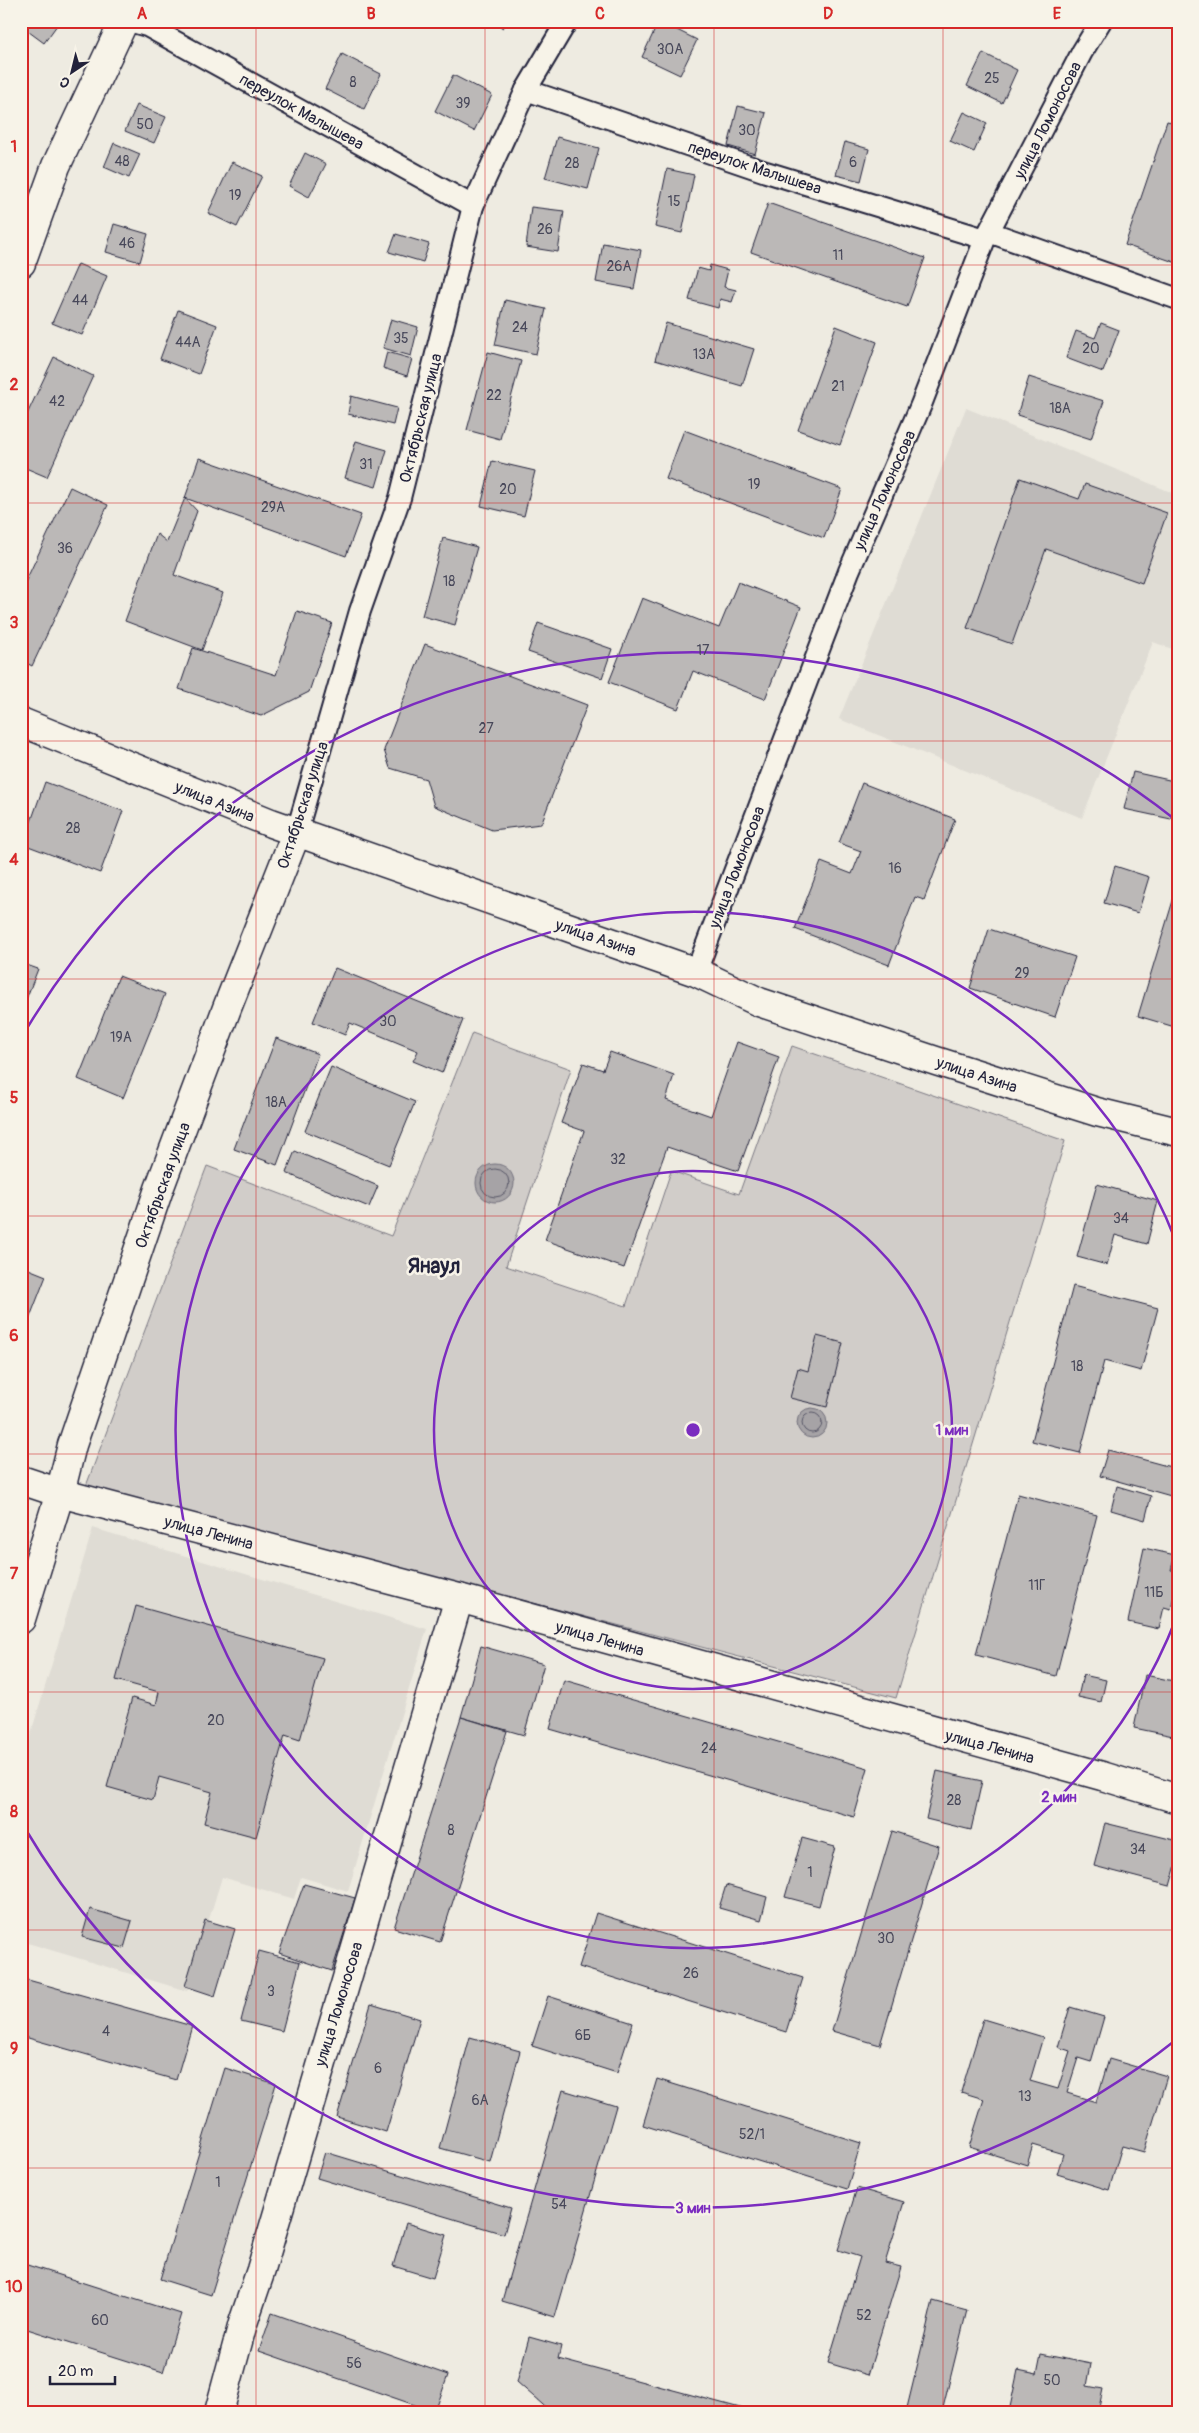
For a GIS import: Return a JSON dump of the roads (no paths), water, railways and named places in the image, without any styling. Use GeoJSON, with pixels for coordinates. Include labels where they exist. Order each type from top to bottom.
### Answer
{"type":"FeatureCollection","features":[{"type":"Feature","properties":{"kind":"street"},"geometry":{"type":"LineString","coordinates":[[21,263],[56,166],[124,21]]}},
{"type":"Feature","properties":{"kind":"street","name":"переулок Малышева"},"geometry":{"type":"LineString","coordinates":[[129,21],[147,26],[473,206]]}},
{"type":"Feature","properties":{"kind":"street","name":"Октябрьская улица"},"geometry":{"type":"LineString","coordinates":[[21,1619],[60,1493],[72,1446],[159,1189],[227,1008],[297,831],[360,611],[400,498],[473,206],[526,90],[567,21]]}},
{"type":"Feature","properties":{"kind":"street","name":"улица Ломоносова"},"geometry":{"type":"LineString","coordinates":[[696,972],[848,571],[921,405],[987,236],[1082,52],[1101,21]]}},
{"type":"Feature","properties":{"kind":"street","name":"переулок Малышева"},"geometry":{"type":"LineString","coordinates":[[526,90],[766,172],[987,236],[1178,299]]}},
{"type":"Feature","properties":{"kind":"street","name":"улица Азина"},"geometry":{"type":"LineString","coordinates":[[21,722],[271,823],[696,972],[759,1002],[1097,1112],[1178,1132]]}},
{"type":"Feature","properties":{"kind":"street","name":"улица Ленина"},"geometry":{"type":"LineString","coordinates":[[21,1480],[60,1493],[459,1598],[1102,1776],[1178,1799]]}},
{"type":"Feature","properties":{"kind":"street","name":"улица Ломоносова"},"geometry":{"type":"LineString","coordinates":[[219,2412],[243,2323],[261,2270],[459,1598]]}},
{"type":"Feature","properties":{"kind":"water"},"geometry":{"type":"Polygon","coordinates":[[[495,1164],[508,1170],[514,1183],[508,1196],[495,1202],[482,1196],[476,1183],[482,1170],[495,1164]]]}},
{"type":"Feature","properties":{"kind":"water"},"geometry":{"type":"Polygon","coordinates":[[[812,1408],[823,1412],[827,1423],[823,1434],[812,1438],[801,1434],[797,1423],[801,1412],[812,1408]]]}},
{"type":"Feature","properties":{"kind":"district","name":"Янаул"},"geometry":{"type":"Point","coordinates":[434,1266]}}]}
